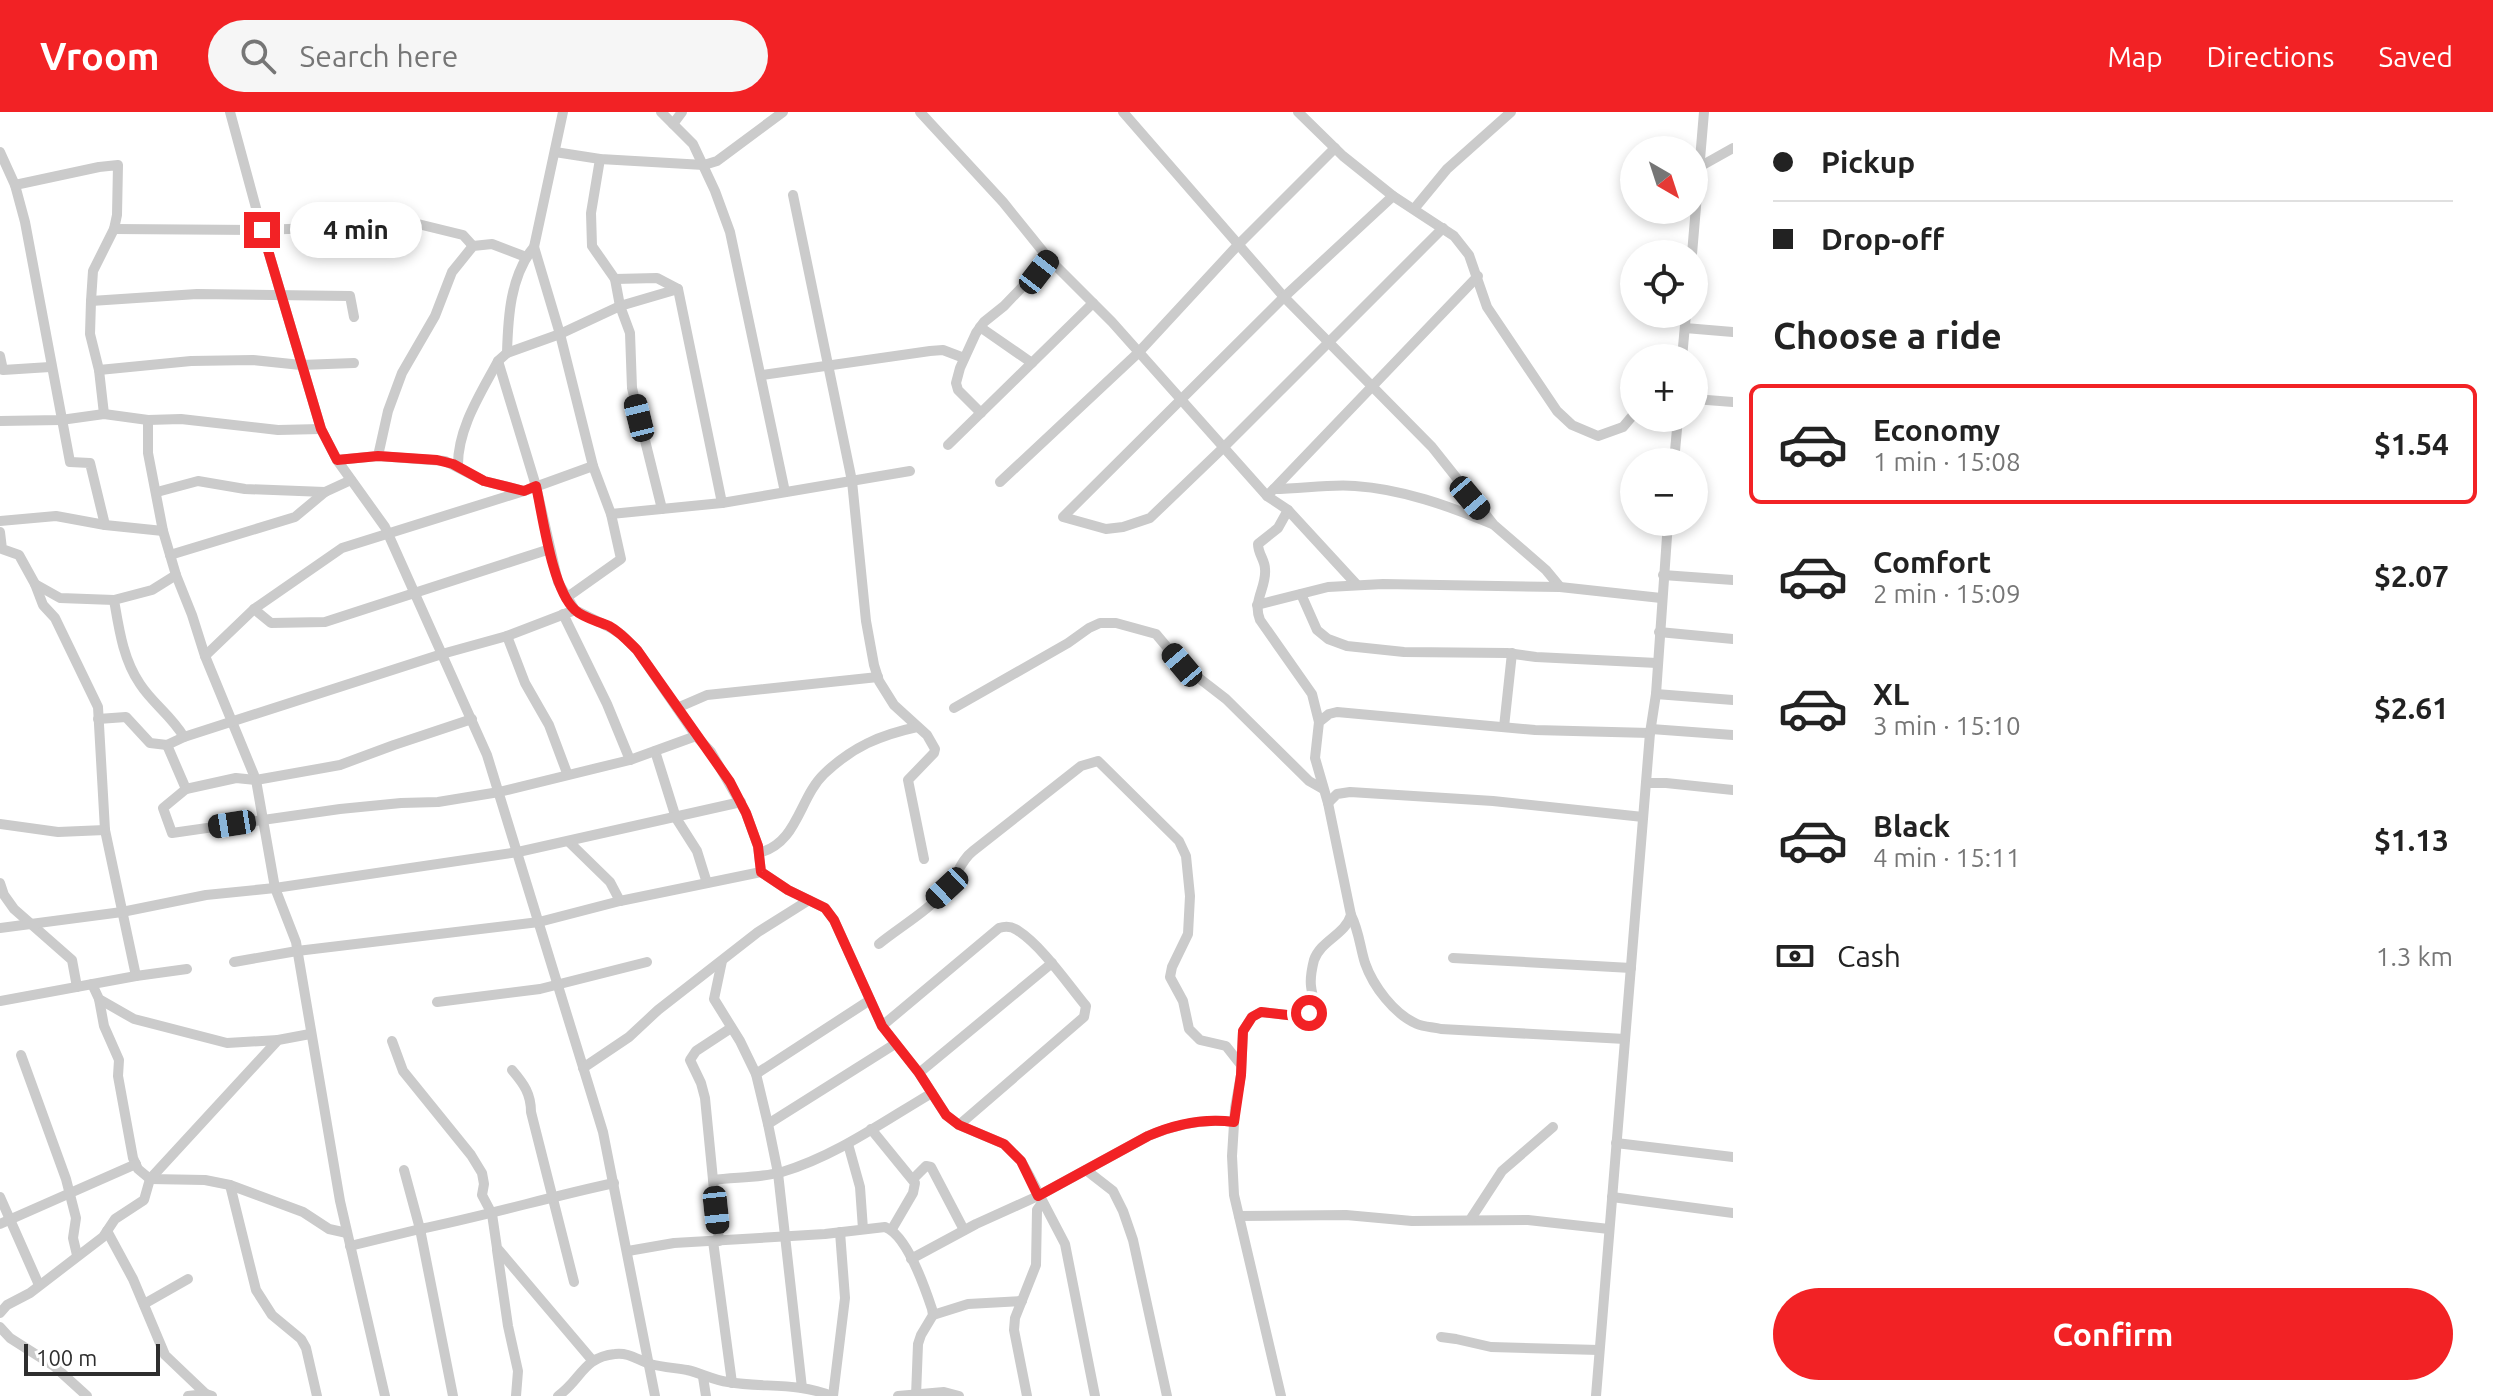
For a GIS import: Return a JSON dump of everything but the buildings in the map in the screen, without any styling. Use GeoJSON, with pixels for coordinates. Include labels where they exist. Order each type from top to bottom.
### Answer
{"type":"FeatureCollection","features":[{"type":"Feature","properties":{"kind":"street"},"geometry":{"type":"LineString","coordinates":[[230,112],[321,429],[337,460],[388,532],[487,755],[603,1132],[655,1396]]}},
{"type":"Feature","properties":{"kind":"street"},"geometry":{"type":"LineString","coordinates":[[458,467],[464,431],[502,357],[508,313],[530,252],[563,112]]}},
{"type":"Feature","properties":{"kind":"street"},"geometry":{"type":"LineString","coordinates":[[661,112],[693,144],[730,232],[785,492]]}},
{"type":"Feature","properties":{"kind":"street"},"geometry":{"type":"LineString","coordinates":[[673,124],[682,112]]}},
{"type":"Feature","properties":{"kind":"street"},"geometry":{"type":"LineString","coordinates":[[555,152],[600,159],[704,165],[717,161],[783,112]]}},
{"type":"Feature","properties":{"kind":"street"},"geometry":{"type":"LineString","coordinates":[[920,112],[1003,202],[1049,259],[1357,585]]}},
{"type":"Feature","properties":{"kind":"street"},"geometry":{"type":"LineString","coordinates":[[1123,112],[1237,246],[1432,447],[1494,525],[1546,570],[1560,587]]}},
{"type":"Feature","properties":{"kind":"street"},"geometry":{"type":"LineString","coordinates":[[1298,112],[1335,148],[1393,196],[1454,236],[1469,255],[1487,307],[1557,411],[1572,425],[1598,436],[1620,428]]}},
{"type":"Feature","properties":{"kind":"street"},"geometry":{"type":"LineString","coordinates":[[1414,209],[1447,169],[1511,112]]}},
{"type":"Feature","properties":{"kind":"street"},"geometry":{"type":"LineString","coordinates":[[1703,136],[1704,112]]}},
{"type":"Feature","properties":{"kind":"street"},"geometry":{"type":"LineString","coordinates":[[1000,482],[1138,353],[1237,246],[1335,148]]}},
{"type":"Feature","properties":{"kind":"street"},"geometry":{"type":"LineString","coordinates":[[1708,162],[1733,148]]}},
{"type":"Feature","properties":{"kind":"street"},"geometry":{"type":"LineString","coordinates":[[0,152],[15,185],[25,222],[70,462],[90,463],[105,525]]}},
{"type":"Feature","properties":{"kind":"street"},"geometry":{"type":"LineString","coordinates":[[600,159],[591,213],[592,246],[615,279],[620,306],[630,333],[632,388],[662,509]]}},
{"type":"Feature","properties":{"kind":"street"},"geometry":{"type":"LineString","coordinates":[[15,185],[118,165],[117,215],[114,229],[93,271],[91,301],[90,334],[99,370],[104,414]]}},
{"type":"Feature","properties":{"kind":"street"},"geometry":{"type":"LineString","coordinates":[[793,195],[852,481],[866,621],[878,677],[894,705],[927,735],[935,749],[908,780],[924,859]]}},
{"type":"Feature","properties":{"kind":"street"},"geometry":{"type":"LineString","coordinates":[[1393,196],[1284,297],[1063,517],[1106,529],[1150,518],[1443,228]]}},
{"type":"Feature","properties":{"kind":"street"},"geometry":{"type":"LineString","coordinates":[[114,229],[262,230],[418,224],[463,235],[473,246]]}},
{"type":"Feature","properties":{"kind":"street"},"geometry":{"type":"LineString","coordinates":[[378,456],[388,411],[402,373],[435,316],[452,272],[473,246],[492,244],[530,252]]}},
{"type":"Feature","properties":{"kind":"street"},"geometry":{"type":"LineString","coordinates":[[530,252],[560,334],[593,466],[611,514],[621,559],[566,598]]}},
{"type":"Feature","properties":{"kind":"street"},"geometry":{"type":"LineString","coordinates":[[981,413],[958,390],[956,383],[964,358],[980,327],[1049,259]]}},
{"type":"Feature","properties":{"kind":"street"},"geometry":{"type":"LineString","coordinates":[[1270,492],[1478,276]]}},
{"type":"Feature","properties":{"kind":"street"},"geometry":{"type":"LineString","coordinates":[[615,279],[657,278],[678,289]]}},
{"type":"Feature","properties":{"kind":"street"},"geometry":{"type":"LineString","coordinates":[[502,357],[620,306],[678,289]]}},
{"type":"Feature","properties":{"kind":"street"},"geometry":{"type":"LineString","coordinates":[[678,289],[722,503]]}},
{"type":"Feature","properties":{"kind":"street"},"geometry":{"type":"LineString","coordinates":[[91,301],[197,294],[350,296],[354,317]]}},
{"type":"Feature","properties":{"kind":"street"},"geometry":{"type":"LineString","coordinates":[[948,445],[1093,303]]}},
{"type":"Feature","properties":{"kind":"street"},"geometry":{"type":"LineString","coordinates":[[980,327],[1032,363]]}},
{"type":"Feature","properties":{"kind":"street"},"geometry":{"type":"LineString","coordinates":[[1683,344],[1685,328],[1733,332]]}},
{"type":"Feature","properties":{"kind":"street"},"geometry":{"type":"LineString","coordinates":[[762,375],[930,351],[943,350],[964,358]]}},
{"type":"Feature","properties":{"kind":"street"},"geometry":{"type":"LineString","coordinates":[[0,356],[3,370],[50,367]]}},
{"type":"Feature","properties":{"kind":"street"},"geometry":{"type":"LineString","coordinates":[[502,357],[558,582],[566,598],[575,610],[622,635],[637,650],[696,736],[711,752],[741,802],[759,853],[761,872]]}},
{"type":"Feature","properties":{"kind":"street"},"geometry":{"type":"LineString","coordinates":[[99,370],[191,361],[237,360],[301,365],[354,363]]}},
{"type":"Feature","properties":{"kind":"street"},"geometry":{"type":"LineString","coordinates":[[1708,400],[1733,402]]}},
{"type":"Feature","properties":{"kind":"street"},"geometry":{"type":"LineString","coordinates":[[0,421],[61,420],[104,414],[278,430],[321,429]]}},
{"type":"Feature","properties":{"kind":"street"},"geometry":{"type":"LineString","coordinates":[[148,420],[148,453],[170,555],[205,656],[256,780],[275,888],[297,951],[347,1233],[385,1396]]}},
{"type":"Feature","properties":{"kind":"street"},"geometry":{"type":"LineString","coordinates":[[337,460],[378,456],[445,461],[484,481],[524,491]]}},
{"type":"Feature","properties":{"kind":"street"},"geometry":{"type":"LineString","coordinates":[[205,656],[254,609],[342,548],[593,466]]}},
{"type":"Feature","properties":{"kind":"street"},"geometry":{"type":"LineString","coordinates":[[611,514],[722,503],[910,471]]}},
{"type":"Feature","properties":{"kind":"street"},"geometry":{"type":"LineString","coordinates":[[170,555],[295,517],[325,492],[351,480]]}},
{"type":"Feature","properties":{"kind":"street"},"geometry":{"type":"LineString","coordinates":[[157,492],[198,481],[245,489],[325,492]]}},
{"type":"Feature","properties":{"kind":"street"},"geometry":{"type":"LineString","coordinates":[[1270,492],[1354,486],[1388,491],[1437,503],[1494,525]]}},
{"type":"Feature","properties":{"kind":"street"},"geometry":{"type":"LineString","coordinates":[[1288,510],[1278,528],[1258,544],[1258,553],[1266,570],[1257,605],[1260,620],[1312,694],[1319,722],[1315,758],[1328,803],[1351,915],[1367,967],[1378,986],[1394,1008],[1419,1025],[1441,1029],[1625,1039]]}},
{"type":"Feature","properties":{"kind":"street"},"geometry":{"type":"LineString","coordinates":[[0,521],[56,516],[163,531]]}},
{"type":"Feature","properties":{"kind":"street"},"geometry":{"type":"LineString","coordinates":[[0,532],[2,549],[19,555],[43,605],[55,618],[98,707],[105,830],[136,976]]}},
{"type":"Feature","properties":{"kind":"street"},"geometry":{"type":"LineString","coordinates":[[1596,1396],[1667,536]]}},
{"type":"Feature","properties":{"kind":"street"},"geometry":{"type":"LineString","coordinates":[[254,609],[271,623],[325,622],[550,549]]}},
{"type":"Feature","properties":{"kind":"street"},"geometry":{"type":"LineString","coordinates":[[35,584],[60,598],[114,600],[152,590],[176,575]]}},
{"type":"Feature","properties":{"kind":"street"},"geometry":{"type":"LineString","coordinates":[[1663,575],[1733,580]]}},
{"type":"Feature","properties":{"kind":"street"},"geometry":{"type":"LineString","coordinates":[[1257,605],[1328,587],[1357,585],[1560,587],[1661,598]]}},
{"type":"Feature","properties":{"kind":"street"},"geometry":{"type":"LineString","coordinates":[[1301,594],[1317,630],[1328,639],[1347,646],[1404,652],[1512,653],[1657,663]]}},
{"type":"Feature","properties":{"kind":"street"},"geometry":{"type":"LineString","coordinates":[[114,600],[129,666],[149,696],[174,720],[184,737]]}},
{"type":"Feature","properties":{"kind":"street"},"geometry":{"type":"LineString","coordinates":[[98,719],[126,717],[150,743],[167,745],[442,654],[507,636],[575,610]]}},
{"type":"Feature","properties":{"kind":"street"},"geometry":{"type":"LineString","coordinates":[[563,614],[607,704],[630,760]]}},
{"type":"Feature","properties":{"kind":"street"},"geometry":{"type":"LineString","coordinates":[[954,708],[1089,628],[1100,623],[1116,623],[1156,634],[1182,665],[1226,699],[1309,781],[1323,789]]}},
{"type":"Feature","properties":{"kind":"street"},"geometry":{"type":"LineString","coordinates":[[1659,632],[1733,639]]}},
{"type":"Feature","properties":{"kind":"street"},"geometry":{"type":"LineString","coordinates":[[507,636],[525,683],[549,725],[567,773]]}},
{"type":"Feature","properties":{"kind":"street"},"geometry":{"type":"LineString","coordinates":[[1504,727],[1512,653]]}},
{"type":"Feature","properties":{"kind":"street"},"geometry":{"type":"LineString","coordinates":[[677,708],[707,695],[878,677]]}},
{"type":"Feature","properties":{"kind":"street"},"geometry":{"type":"LineString","coordinates":[[1656,694],[1733,700]]}},
{"type":"Feature","properties":{"kind":"street"},"geometry":{"type":"LineString","coordinates":[[1319,722],[1337,712],[1504,727],[1733,735]]}},
{"type":"Feature","properties":{"kind":"street"},"geometry":{"type":"LineString","coordinates":[[472,719],[340,765],[256,780],[236,778],[186,789],[163,808],[172,833],[366,806],[438,802],[499,792],[630,760],[696,736]]}},
{"type":"Feature","properties":{"kind":"street"},"geometry":{"type":"LineString","coordinates":[[759,853],[775,846],[795,826],[824,774],[860,746],[876,738],[917,727]]}},
{"type":"Feature","properties":{"kind":"street"},"geometry":{"type":"LineString","coordinates":[[167,745],[186,789]]}},
{"type":"Feature","properties":{"kind":"street"},"geometry":{"type":"LineString","coordinates":[[655,751],[676,818],[697,851],[707,883]]}},
{"type":"Feature","properties":{"kind":"street"},"geometry":{"type":"LineString","coordinates":[[879,944],[947,888],[960,865],[973,851],[1081,766],[1098,761],[1179,841],[1186,856],[1190,896],[1188,934],[1170,977],[1183,1001],[1189,1029],[1200,1040],[1226,1046],[1241,1066]]}},
{"type":"Feature","properties":{"kind":"street"},"geometry":{"type":"LineString","coordinates":[[1646,783],[1733,790]]}},
{"type":"Feature","properties":{"kind":"street"},"geometry":{"type":"LineString","coordinates":[[1328,803],[1333,796],[1350,792],[1493,801],[1643,817]]}},
{"type":"Feature","properties":{"kind":"street"},"geometry":{"type":"LineString","coordinates":[[0,928],[122,912],[206,895],[275,888],[518,852],[741,802]]}},
{"type":"Feature","properties":{"kind":"street"},"geometry":{"type":"LineString","coordinates":[[0,824],[58,832],[105,830]]}},
{"type":"Feature","properties":{"kind":"street"},"geometry":{"type":"LineString","coordinates":[[569,842],[610,882],[620,901]]}},
{"type":"Feature","properties":{"kind":"street"},"geometry":{"type":"LineString","coordinates":[[234,962],[297,951],[539,922],[620,901],[761,872],[788,890],[825,908],[834,920],[882,1026],[919,1073],[946,1115],[959,1125],[1004,1144],[1021,1161],[1065,1244],[1095,1396]]}},
{"type":"Feature","properties":{"kind":"street"},"geometry":{"type":"LineString","coordinates":[[0,883],[14,909],[72,960],[77,987]]}},
{"type":"Feature","properties":{"kind":"street"},"geometry":{"type":"LineString","coordinates":[[583,1068],[629,1037],[758,932],[809,900]]}},
{"type":"Feature","properties":{"kind":"street"},"geometry":{"type":"LineString","coordinates":[[1281,1396],[1234,1195],[1232,1156],[1243,1031],[1252,1017],[1261,1012],[1296,1016],[1312,1011],[1311,985],[1315,956],[1343,930],[1351,915]]}},
{"type":"Feature","properties":{"kind":"street"},"geometry":{"type":"LineString","coordinates":[[882,1026],[1004,926],[1017,930],[1052,963],[1086,1006],[1084,1017],[959,1125]]}},
{"type":"Feature","properties":{"kind":"street"},"geometry":{"type":"LineString","coordinates":[[1453,958],[1631,968]]}},
{"type":"Feature","properties":{"kind":"street"},"geometry":{"type":"LineString","coordinates":[[722,961],[714,999],[756,1074],[778,1173],[802,1388]]}},
{"type":"Feature","properties":{"kind":"street"},"geometry":{"type":"LineString","coordinates":[[437,1002],[557,984],[647,962]]}},
{"type":"Feature","properties":{"kind":"street"},"geometry":{"type":"LineString","coordinates":[[919,1073],[1052,963]]}},
{"type":"Feature","properties":{"kind":"street"},"geometry":{"type":"LineString","coordinates":[[0,1001],[187,969]]}},
{"type":"Feature","properties":{"kind":"street"},"geometry":{"type":"LineString","coordinates":[[92,984],[99,999],[104,1026],[119,1060],[120,1094],[136,1164],[150,1179],[205,1180],[230,1185],[303,1212],[329,1229],[347,1233]]}},
{"type":"Feature","properties":{"kind":"street"},"geometry":{"type":"LineString","coordinates":[[99,999],[134,1019],[227,1043],[278,1040],[310,1034]]}},
{"type":"Feature","properties":{"kind":"street"},"geometry":{"type":"LineString","coordinates":[[756,1074],[870,1000]]}},
{"type":"Feature","properties":{"kind":"street"},"geometry":{"type":"LineString","coordinates":[[731,1028],[696,1051],[690,1060],[705,1098],[716,1241],[732,1383]]}},
{"type":"Feature","properties":{"kind":"street"},"geometry":{"type":"LineString","coordinates":[[0,1313],[103,1237],[115,1219],[144,1200],[150,1179],[278,1040]]}},
{"type":"Feature","properties":{"kind":"street"},"geometry":{"type":"LineString","coordinates":[[392,1041],[403,1071],[482,1173],[482,1195],[492,1214],[508,1326],[518,1371],[516,1396]]}},
{"type":"Feature","properties":{"kind":"street"},"geometry":{"type":"LineString","coordinates":[[768,1124],[895,1044]]}},
{"type":"Feature","properties":{"kind":"street"},"geometry":{"type":"LineString","coordinates":[[21,1055],[69,1192],[76,1218],[73,1238],[77,1255]]}},
{"type":"Feature","properties":{"kind":"street"},"geometry":{"type":"LineString","coordinates":[[512,1070],[526,1087],[531,1101],[531,1112],[574,1282]]}},
{"type":"Feature","properties":{"kind":"street"},"geometry":{"type":"LineString","coordinates":[[713,1180],[778,1173],[804,1164],[848,1144],[932,1093]]}},
{"type":"Feature","properties":{"kind":"street"},"geometry":{"type":"LineString","coordinates":[[911,1259],[964,1230],[1040,1200],[1086,1170],[1167,1128],[1215,1119],[1234,1122]]}},
{"type":"Feature","properties":{"kind":"street"},"geometry":{"type":"LineString","coordinates":[[1470,1220],[1502,1171],[1553,1127]]}},
{"type":"Feature","properties":{"kind":"street"},"geometry":{"type":"LineString","coordinates":[[871,1129],[915,1183],[913,1193],[892,1229]]}},
{"type":"Feature","properties":{"kind":"street"},"geometry":{"type":"LineString","coordinates":[[1616,1143],[1733,1157]]}},
{"type":"Feature","properties":{"kind":"street"},"geometry":{"type":"LineString","coordinates":[[848,1144],[860,1187],[863,1229]]}},
{"type":"Feature","properties":{"kind":"street"},"geometry":{"type":"LineString","coordinates":[[4,1222],[136,1164]]}},
{"type":"Feature","properties":{"kind":"street"},"geometry":{"type":"LineString","coordinates":[[913,1179],[926,1166],[931,1167],[964,1230]]}},
{"type":"Feature","properties":{"kind":"street"},"geometry":{"type":"LineString","coordinates":[[404,1170],[420,1229],[453,1396]]}},
{"type":"Feature","properties":{"kind":"street"},"geometry":{"type":"LineString","coordinates":[[1086,1170],[1113,1191],[1123,1211],[1133,1240],[1167,1396]]}},
{"type":"Feature","properties":{"kind":"street"},"geometry":{"type":"LineString","coordinates":[[350,1246],[614,1183]]}},
{"type":"Feature","properties":{"kind":"street"},"geometry":{"type":"LineString","coordinates":[[230,1185],[256,1290],[272,1315],[301,1339],[317,1396]]}},
{"type":"Feature","properties":{"kind":"street"},"geometry":{"type":"LineString","coordinates":[[0,1197],[4,1222],[39,1285]]}},
{"type":"Feature","properties":{"kind":"street"},"geometry":{"type":"LineString","coordinates":[[1612,1197],[1733,1213]]}},
{"type":"Feature","properties":{"kind":"street"},"geometry":{"type":"LineString","coordinates":[[1027,1396],[1014,1330],[1015,1318],[1036,1265],[1040,1200]]}},
{"type":"Feature","properties":{"kind":"street"},"geometry":{"type":"LineString","coordinates":[[1239,1216],[1346,1215],[1412,1221],[1528,1220],[1609,1229]]}},
{"type":"Feature","properties":{"kind":"street"},"geometry":{"type":"LineString","coordinates":[[628,1251],[674,1243],[885,1227],[892,1229],[902,1240],[933,1315]]}},
{"type":"Feature","properties":{"kind":"street"},"geometry":{"type":"LineString","coordinates":[[107,1231],[144,1304],[165,1355],[209,1395]]}},
{"type":"Feature","properties":{"kind":"street"},"geometry":{"type":"LineString","coordinates":[[558,1396],[569,1388],[592,1360],[617,1353],[732,1383],[775,1391],[802,1388],[832,1396],[845,1298],[840,1232]]}},
{"type":"Feature","properties":{"kind":"street"},"geometry":{"type":"LineString","coordinates":[[497,1248],[592,1360]]}},
{"type":"Feature","properties":{"kind":"street"},"geometry":{"type":"LineString","coordinates":[[144,1304],[188,1279]]}},
{"type":"Feature","properties":{"kind":"street"},"geometry":{"type":"LineString","coordinates":[[916,1395],[918,1344],[933,1315],[968,1304],[1022,1301]]}},
{"type":"Feature","properties":{"kind":"street"},"geometry":{"type":"LineString","coordinates":[[0,1327],[10,1338],[54,1366],[87,1396]]}},
{"type":"Feature","properties":{"kind":"street"},"geometry":{"type":"LineString","coordinates":[[1441,1337],[1491,1347],[1599,1350]]}},
{"type":"Feature","properties":{"kind":"street"},"geometry":{"type":"LineString","coordinates":[[703,1377],[706,1396]]}},
{"type":"Feature","properties":{"kind":"street"},"geometry":{"type":"LineString","coordinates":[[188,1396],[209,1395]]}},
{"type":"Feature","properties":{"kind":"street"},"geometry":{"type":"LineString","coordinates":[[898,1396],[959,1396]]}},
{"type":"Feature","properties":{"kind":"route"},"geometry":{"type":"LineString","coordinates":[[262,230],[321,429],[337,460],[378,456],[445,461],[484,481],[524,491],[536,486],[558,582],[566,598],[575,610],[622,635],[637,650],[730,782],[758,846],[761,872],[788,890],[825,908],[834,920],[882,1026],[919,1073],[951,1122],[1004,1144],[1021,1161],[1038,1196],[1167,1128],[1215,1119],[1234,1122],[1243,1031],[1247,1023],[1261,1012],[1296,1016],[1309,1013]]}}]}
